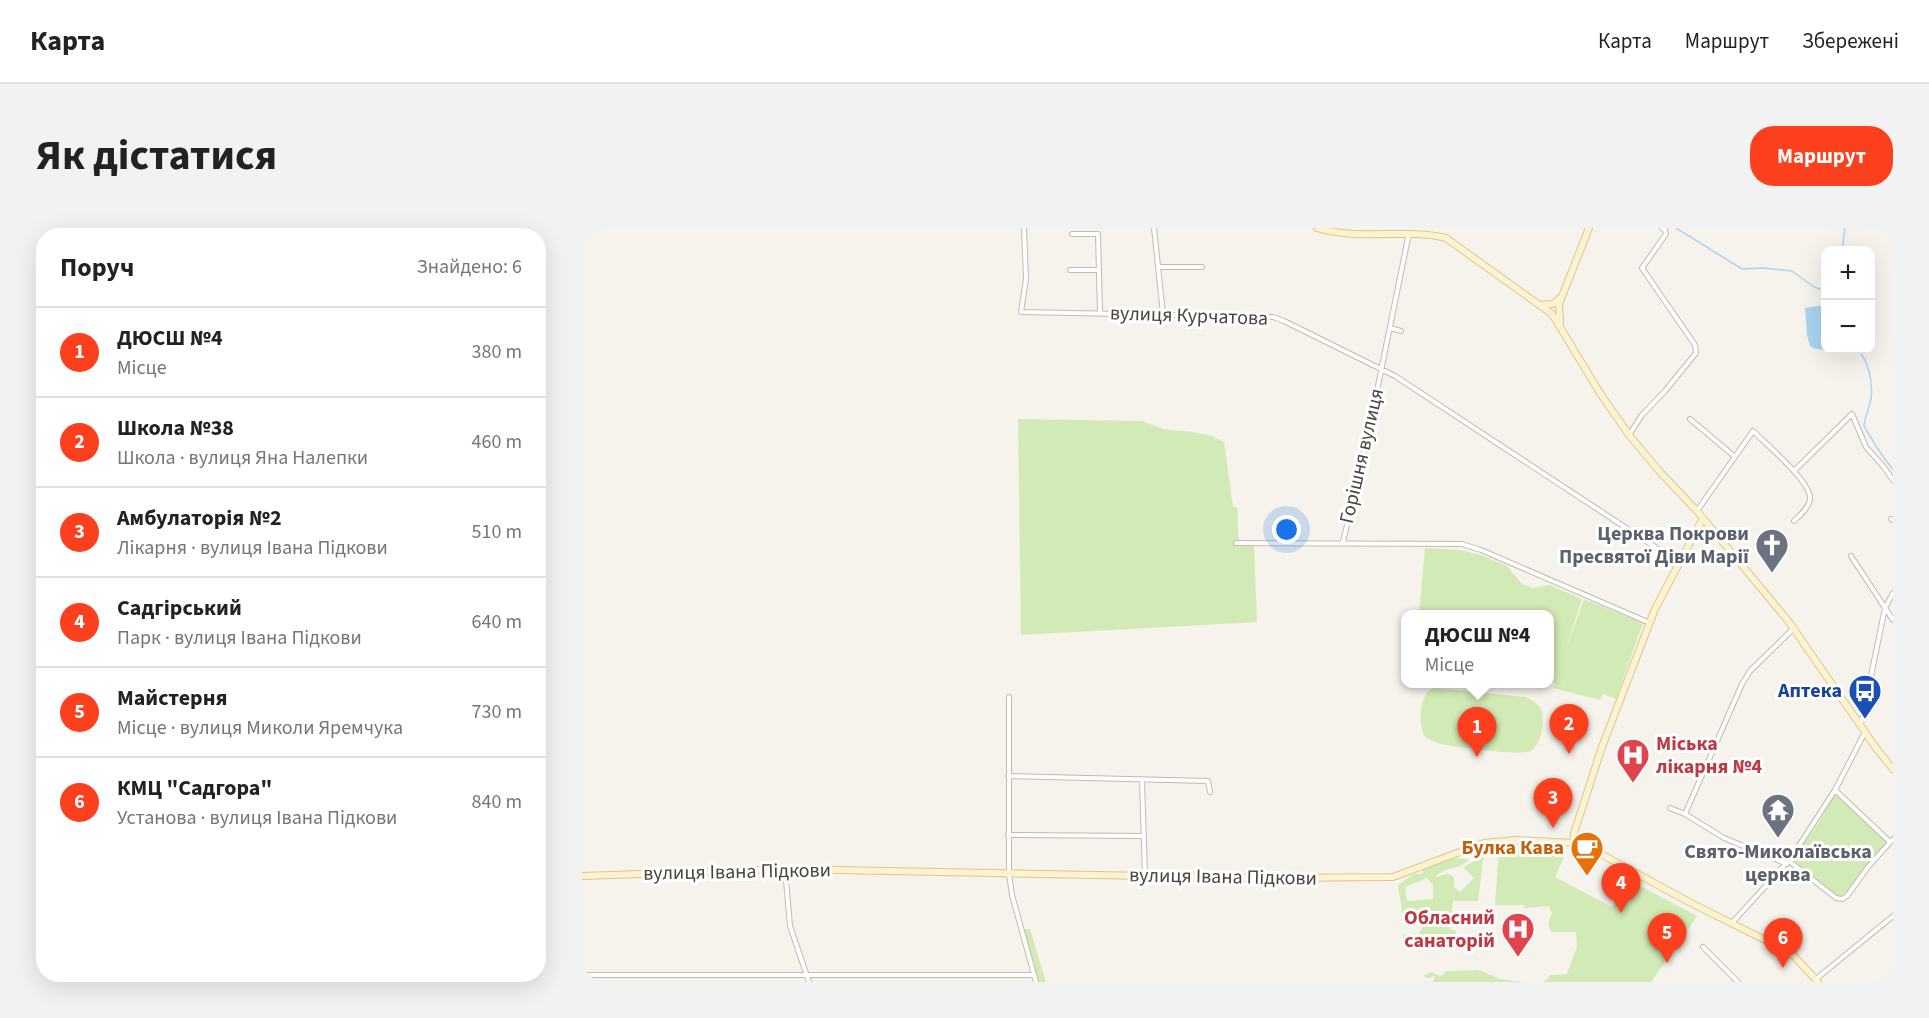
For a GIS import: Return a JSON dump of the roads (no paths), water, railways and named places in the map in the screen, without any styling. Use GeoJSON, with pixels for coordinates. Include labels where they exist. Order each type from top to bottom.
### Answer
{"type":"FeatureCollection","features":[{"type":"Feature","properties":{"kind":"street","name":"вулиця Курчатова"},"geometry":{"type":"LineString","coordinates":[[1024,228],[1026,279],[1021,312],[1273,317],[1381,369],[1678,562]]}},
{"type":"Feature","properties":{"kind":"street"},"geometry":{"type":"LineString","coordinates":[[1154,228],[1160,267],[1163,314]]}},
{"type":"Feature","properties":{"kind":"street"},"geometry":{"type":"LineString","coordinates":[[1317,228],[1360,233],[1409,232],[1437,235],[1452,241],[1552,314],[1600,393],[1629,435],[1703,518],[1794,629],[1893,769]]}},
{"type":"Feature","properties":{"kind":"street"},"geometry":{"type":"LineString","coordinates":[[1561,327],[1558,310],[1589,228]]}},
{"type":"Feature","properties":{"kind":"street"},"geometry":{"type":"LineString","coordinates":[[1629,435],[1642,415],[1665,391],[1696,352],[1695,345],[1642,268],[1666,234],[1662,228]]}},
{"type":"Feature","properties":{"kind":"street","name":"Горішня вулиця"},"geometry":{"type":"LineString","coordinates":[[1343,542],[1409,232]]}},
{"type":"Feature","properties":{"kind":"street"},"geometry":{"type":"LineString","coordinates":[[1072,234],[1098,234],[1100,312]]}},
{"type":"Feature","properties":{"kind":"street"},"geometry":{"type":"LineString","coordinates":[[1160,267],[1202,267]]}},
{"type":"Feature","properties":{"kind":"street"},"geometry":{"type":"LineString","coordinates":[[1070,270],[1099,270]]}},
{"type":"Feature","properties":{"kind":"street"},"geometry":{"type":"LineString","coordinates":[[1538,305],[1552,304],[1562,296]]}},
{"type":"Feature","properties":{"kind":"street"},"geometry":{"type":"LineString","coordinates":[[1390,328],[1401,331]]}},
{"type":"Feature","properties":{"kind":"street"},"geometry":{"type":"LineString","coordinates":[[1794,471],[1852,414],[1866,447],[1893,480]]}},
{"type":"Feature","properties":{"kind":"street"},"geometry":{"type":"LineString","coordinates":[[1690,419],[1734,456]]}},
{"type":"Feature","properties":{"kind":"street"},"geometry":{"type":"LineString","coordinates":[[1696,511],[1753,431],[1794,471],[1809,493],[1810,498],[1805,509],[1794,521]]}},
{"type":"Feature","properties":{"kind":"street"},"geometry":{"type":"LineString","coordinates":[[1573,843],[1574,833],[1602,747],[1650,623],[1678,562],[1703,518]]}},
{"type":"Feature","properties":{"kind":"street"},"geometry":{"type":"LineString","coordinates":[[1236,543],[1462,544],[1481,550],[1650,623]]}},
{"type":"Feature","properties":{"kind":"street"},"geometry":{"type":"LineString","coordinates":[[1851,556],[1893,620]]}},
{"type":"Feature","properties":{"kind":"street"},"geometry":{"type":"LineString","coordinates":[[1861,724],[1885,608],[1893,593]]}},
{"type":"Feature","properties":{"kind":"street"},"geometry":{"type":"LineString","coordinates":[[1685,814],[1742,684],[1750,671],[1794,629]]}},
{"type":"Feature","properties":{"kind":"street"},"geometry":{"type":"LineString","coordinates":[[1009,697],[1009,874],[1012,895],[1036,982]]}},
{"type":"Feature","properties":{"kind":"street"},"geometry":{"type":"LineString","coordinates":[[1731,924],[1788,862],[1835,790],[1865,732]]}},
{"type":"Feature","properties":{"kind":"street"},"geometry":{"type":"LineString","coordinates":[[1008,776],[1208,781],[1210,792]]}},
{"type":"Feature","properties":{"kind":"street"},"geometry":{"type":"LineString","coordinates":[[1142,780],[1145,876]]}},
{"type":"Feature","properties":{"kind":"street"},"geometry":{"type":"LineString","coordinates":[[1670,808],[1685,814],[1724,838],[1788,862],[1836,898],[1842,899],[1847,896],[1868,867],[1892,841],[1835,790]]}},
{"type":"Feature","properties":{"kind":"street"},"geometry":{"type":"LineString","coordinates":[[1008,835],[1144,836]]}},
{"type":"Feature","properties":{"kind":"street","name":"вулиця Івана Підкови"},"geometry":{"type":"LineString","coordinates":[[582,876],[785,869],[1256,878],[1394,877],[1484,843],[1516,840],[1573,843],[1599,853],[1731,924],[1791,953],[1817,981]]}},
{"type":"Feature","properties":{"kind":"street"},"geometry":{"type":"LineString","coordinates":[[785,869],[790,926],[809,982]]}},
{"type":"Feature","properties":{"kind":"street"},"geometry":{"type":"LineString","coordinates":[[1817,981],[1893,916]]}},
{"type":"Feature","properties":{"kind":"street"},"geometry":{"type":"LineString","coordinates":[[1703,947],[1738,982]]}},
{"type":"Feature","properties":{"kind":"street"},"geometry":{"type":"LineString","coordinates":[[582,975],[1034,975]]}},
{"type":"Feature","properties":{"kind":"water"},"geometry":{"type":"Polygon","coordinates":[[[1821,306],[1821,350],[1810,346],[1805,308],[1821,306]]]}},
{"type":"Feature","properties":{"kind":"waterway"},"geometry":{"type":"LineString","coordinates":[[1676,228],[1742,269],[1763,268],[1792,271],[1821,289]]}},
{"type":"Feature","properties":{"kind":"waterway"},"geometry":{"type":"LineString","coordinates":[[1843,246],[1845,228]]}},
{"type":"Feature","properties":{"kind":"waterway"},"geometry":{"type":"LineString","coordinates":[[1861,354],[1869,372],[1871,386],[1871,399],[1864,426],[1893,469]]}},
{"type":"Feature","properties":{"kind":"place","name":"Церква Покрови Пресвятої Діви Марії"},"geometry":{"type":"Point","coordinates":[1772,574]}},
{"type":"Feature","properties":{"kind":"place","name":"Аптека"},"geometry":{"type":"Point","coordinates":[1865,720]}},
{"type":"Feature","properties":{"kind":"place","name":"Школа №38"},"geometry":{"type":"Point","coordinates":[1569,754]}},
{"type":"Feature","properties":{"kind":"place","name":"ДЮСШ №4"},"geometry":{"type":"Point","coordinates":[1477,757]}},
{"type":"Feature","properties":{"kind":"place","name":"Міська лікарня №4"},"geometry":{"type":"Point","coordinates":[1633,784]}},
{"type":"Feature","properties":{"kind":"place","name":"Амбулаторія №2"},"geometry":{"type":"Point","coordinates":[1553,828]}},
{"type":"Feature","properties":{"kind":"place","name":"Свято-Миколаївська церква"},"geometry":{"type":"Point","coordinates":[1778,839]}},
{"type":"Feature","properties":{"kind":"place","name":"Булка Кава"},"geometry":{"type":"Point","coordinates":[1587,877]}},
{"type":"Feature","properties":{"kind":"place","name":"Садгірський"},"geometry":{"type":"Point","coordinates":[1621,913]}},
{"type":"Feature","properties":{"kind":"place","name":"Обласний санаторій"},"geometry":{"type":"Point","coordinates":[1518,958]}},
{"type":"Feature","properties":{"kind":"place","name":"Майстерня"},"geometry":{"type":"Point","coordinates":[1667,963]}},
{"type":"Feature","properties":{"kind":"place","name":"КМЦ \"Садгора\""},"geometry":{"type":"Point","coordinates":[1783,968]}}]}
